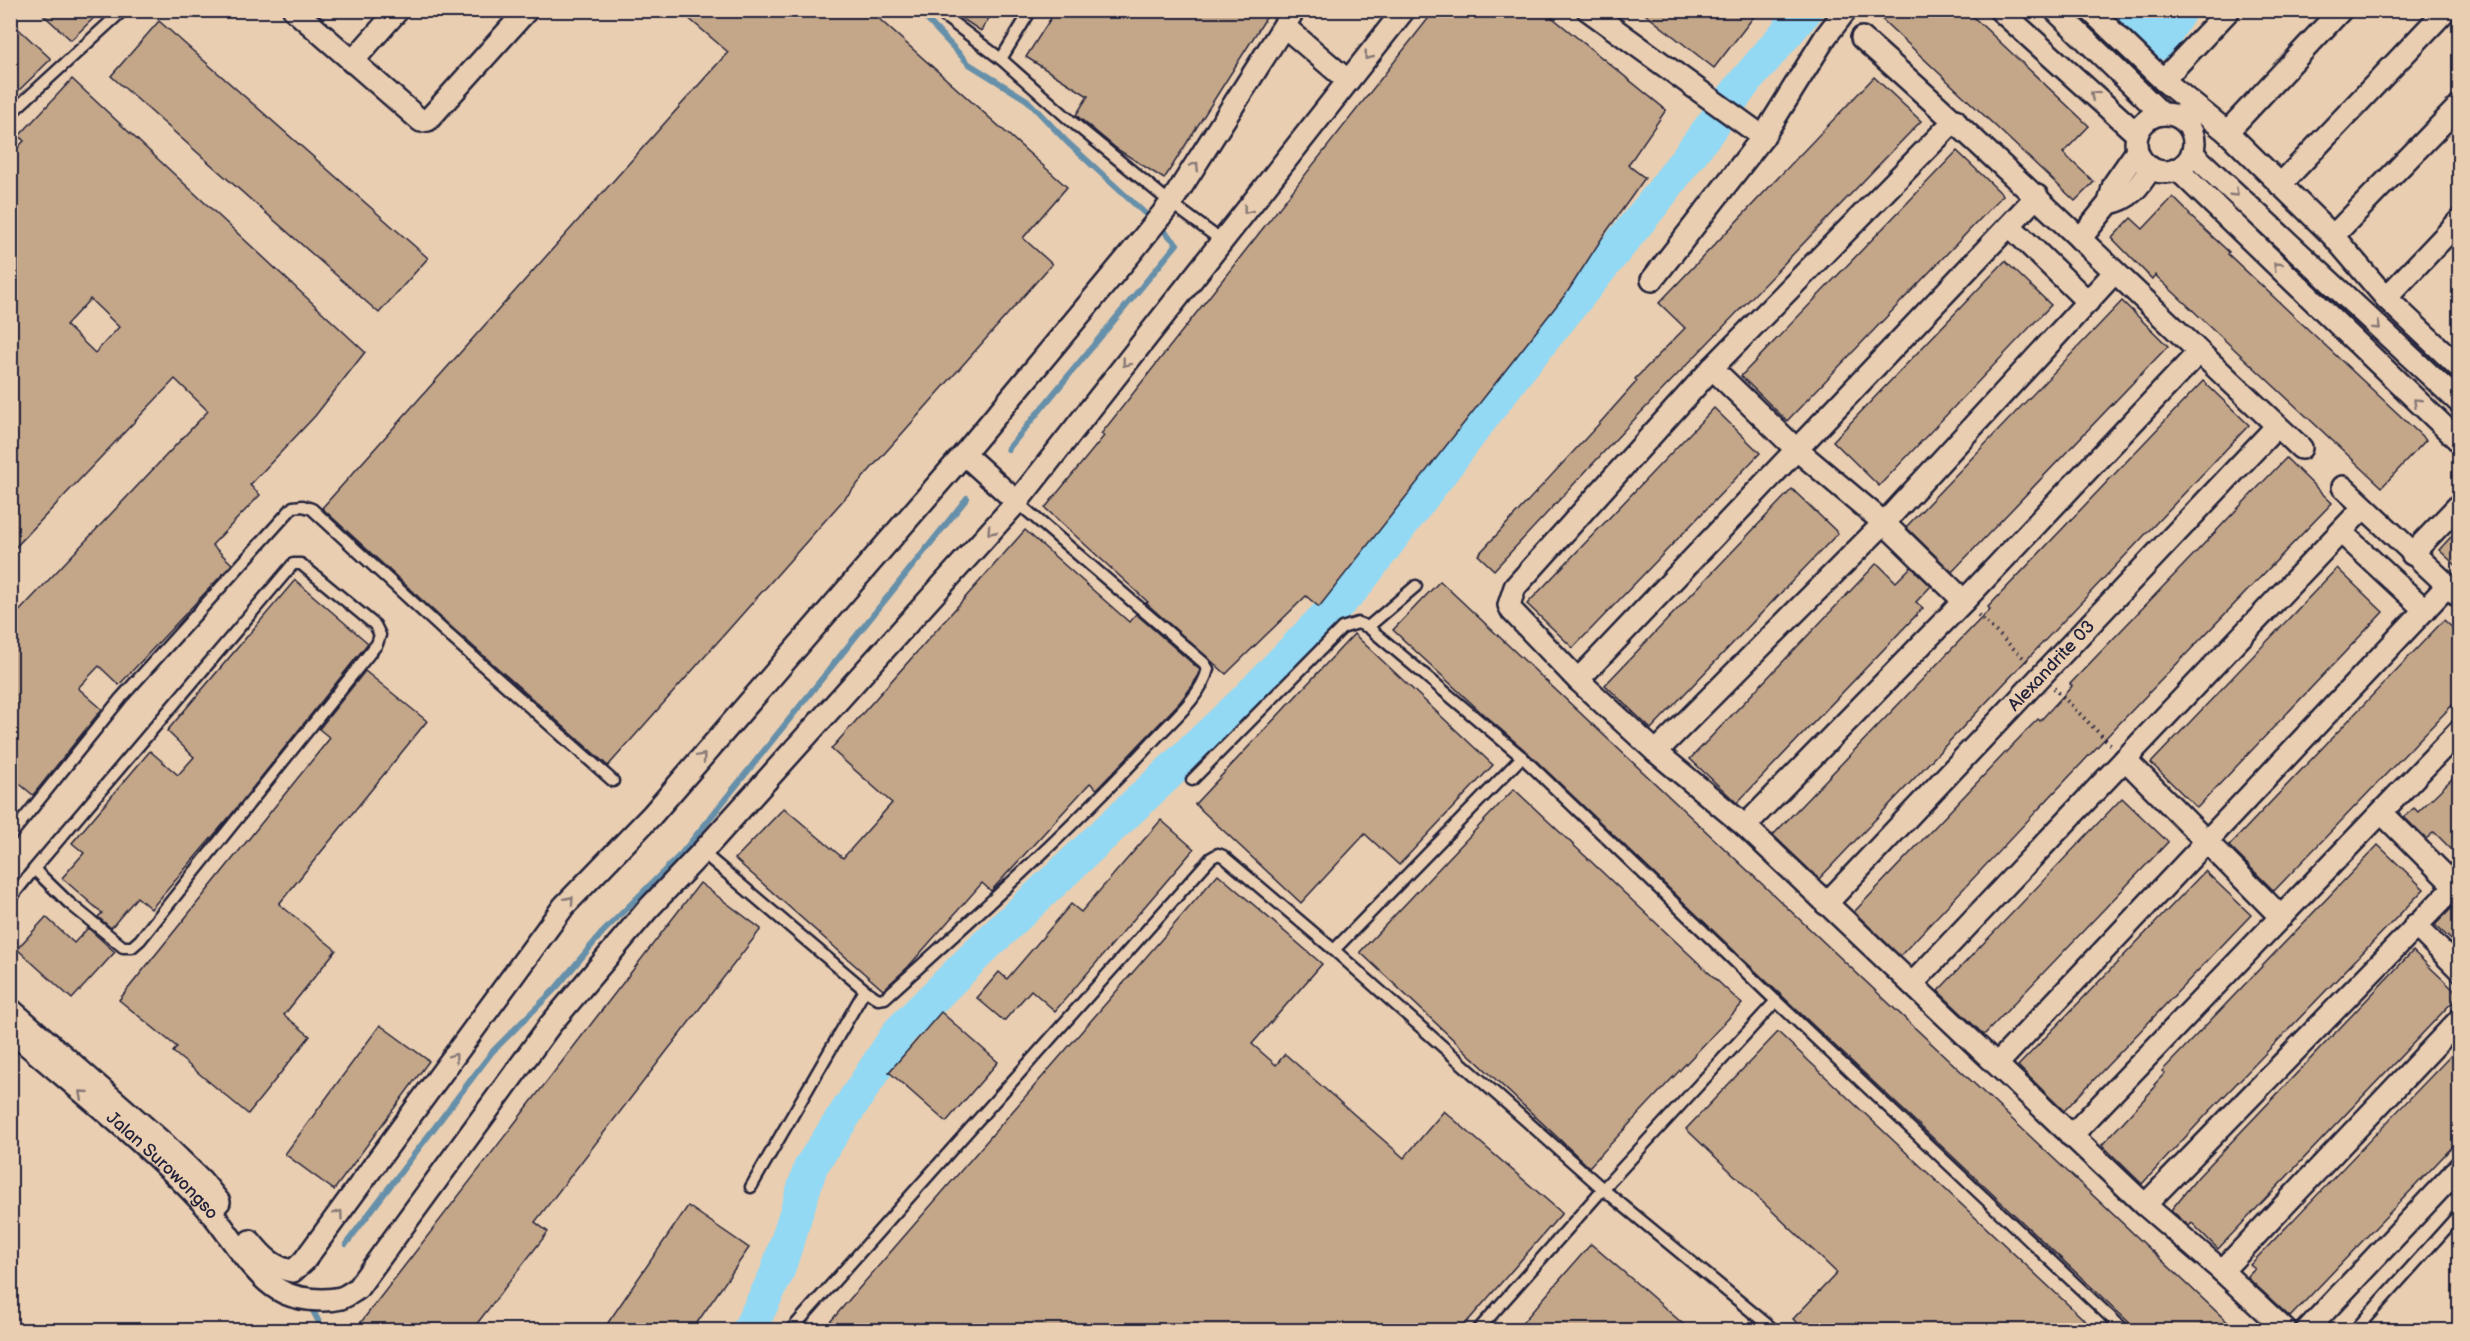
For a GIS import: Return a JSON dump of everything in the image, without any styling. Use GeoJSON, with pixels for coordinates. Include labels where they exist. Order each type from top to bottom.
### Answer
{"type":"FeatureCollection","features":[{"type":"Feature","properties":{"kind":"street"},"geometry":{"type":"LineString","coordinates":[[294,10],[421,121],[428,120],[527,10]]}},
{"type":"Feature","properties":{"kind":"street"},"geometry":{"type":"LineString","coordinates":[[351,62],[398,10]]}},
{"type":"Feature","properties":{"kind":"street","name":"Jalan Surowongso"},"geometry":{"type":"LineString","coordinates":[[10,1030],[169,1169],[206,1205],[264,1278],[280,1292],[309,1299],[343,1297],[357,1289],[550,1025],[647,910],[702,852],[1010,495],[1222,241],[1404,10]]}},
{"type":"Feature","properties":{"kind":"street"},"geometry":{"type":"LineString","coordinates":[[1588,10],[1762,137]]}},
{"type":"Feature","properties":{"kind":"street"},"geometry":{"type":"LineString","coordinates":[[1652,280],[1762,137],[1826,36],[1846,10]]}},
{"type":"Feature","properties":{"kind":"street"},"geometry":{"type":"LineString","coordinates":[[2000,10],[2137,142],[2145,164],[2151,168],[2160,171],[2177,169],[2189,160],[2194,143],[2193,133],[2188,124],[2171,114],[2162,114],[2146,120],[2137,142],[2114,184],[2109,203],[2080,238]]}},
{"type":"Feature","properties":{"kind":"street"},"geometry":{"type":"LineString","coordinates":[[2055,10],[2162,114]]}},
{"type":"Feature","properties":{"kind":"street"},"geometry":{"type":"LineString","coordinates":[[2090,10],[2163,80],[2228,132],[2333,236],[2386,298],[2460,368]]}},
{"type":"Feature","properties":{"kind":"street"},"geometry":{"type":"LineString","coordinates":[[2163,80],[2229,10]]}},
{"type":"Feature","properties":{"kind":"street"},"geometry":{"type":"LineString","coordinates":[[2228,132],[2341,10]]}},
{"type":"Feature","properties":{"kind":"street"},"geometry":{"type":"LineString","coordinates":[[2280,185],[2446,10]]}},
{"type":"Feature","properties":{"kind":"street"},"geometry":{"type":"LineString","coordinates":[[1010,495],[969,459],[1166,209],[1289,18],[1348,81]]}},
{"type":"Feature","properties":{"kind":"street"},"geometry":{"type":"LineString","coordinates":[[1862,38],[2037,196],[2114,273],[2301,448]]}},
{"type":"Feature","properties":{"kind":"street"},"geometry":{"type":"LineString","coordinates":[[2333,236],[2460,105]]}},
{"type":"Feature","properties":{"kind":"street"},"geometry":{"type":"LineString","coordinates":[[1955,120],[1712,368],[1515,587],[1509,605],[1512,611],[1578,680],[1656,752],[1745,826],[2071,1136],[2285,1330]]}},
{"type":"Feature","properties":{"kind":"street"},"geometry":{"type":"LineString","coordinates":[[2192,153],[2460,403]]}},
{"type":"Feature","properties":{"kind":"street"},"geometry":{"type":"LineString","coordinates":[[2109,203],[2125,199],[2140,185],[2151,168]]}},
{"type":"Feature","properties":{"kind":"street"},"geometry":{"type":"LineString","coordinates":[[2177,169],[2460,442]]}},
{"type":"Feature","properties":{"kind":"street"},"geometry":{"type":"LineString","coordinates":[[1578,680],[2037,196]]}},
{"type":"Feature","properties":{"kind":"street"},"geometry":{"type":"LineString","coordinates":[[2386,298],[2460,220]]}},
{"type":"Feature","properties":{"kind":"street"},"geometry":{"type":"LineString","coordinates":[[2010,226],[2088,302]]}},
{"type":"Feature","properties":{"kind":"street"},"geometry":{"type":"LineString","coordinates":[[1656,752],[1884,524],[2114,273]]}},
{"type":"Feature","properties":{"kind":"street"},"geometry":{"type":"LineString","coordinates":[[1745,826],[1964,602],[2198,353]]}},
{"type":"Feature","properties":{"kind":"street"},"geometry":{"type":"LineString","coordinates":[[1712,368],[1796,449],[1884,524],[1964,602]]}},
{"type":"Feature","properties":{"kind":"street","name":"Alexandrite 03"},"geometry":{"type":"LineString","coordinates":[[1826,904],[2277,426]]}},
{"type":"Feature","properties":{"kind":"street","name":"Jalan Surowongso"},"geometry":{"type":"LineString","coordinates":[[10,1009],[164,1144],[201,1180],[263,1257],[280,1269],[293,1271],[304,1262],[564,906],[652,815],[969,459]]}},
{"type":"Feature","properties":{"kind":"street"},"geometry":{"type":"LineString","coordinates":[[1997,1064],[2425,610],[2454,591],[2412,554],[2343,486]]}},
{"type":"Feature","properties":{"kind":"street"},"geometry":{"type":"LineString","coordinates":[[2412,554],[2460,504]]}},
{"type":"Feature","properties":{"kind":"street"},"geometry":{"type":"LineString","coordinates":[[1912,984],[2364,507]]}},
{"type":"Feature","properties":{"kind":"street"},"geometry":{"type":"LineString","coordinates":[[2341,532],[2425,610]]}},
{"type":"Feature","properties":{"kind":"street"},"geometry":{"type":"LineString","coordinates":[[2071,1136],[2460,730]]}},
{"type":"Feature","properties":{"kind":"street"},"geometry":{"type":"LineString","coordinates":[[2125,759],[2281,917]]}},
{"type":"Feature","properties":{"kind":"street"},"geometry":{"type":"LineString","coordinates":[[2145,1205],[2457,884],[2382,813]]}},
{"type":"Feature","properties":{"kind":"street"},"geometry":{"type":"LineString","coordinates":[[2415,925],[2460,970]]}},
{"type":"Feature","properties":{"kind":"street"},"geometry":{"type":"LineString","coordinates":[[2222,1271],[2460,1019]]}},
{"type":"Feature","properties":{"kind":"street"},"geometry":{"type":"LineString","coordinates":[[2307,1330],[2460,1167]]}},
{"type":"Feature","properties":{"kind":"lane"},"geometry":{"type":"LineString","coordinates":[[936,10],[1002,58],[1166,209],[1222,241]]}},
{"type":"Feature","properties":{"kind":"lane"},"geometry":{"type":"LineString","coordinates":[[1002,58],[1031,10]]}},
{"type":"Feature","properties":{"kind":"lane"},"geometry":{"type":"LineString","coordinates":[[10,114],[120,13]]}},
{"type":"Feature","properties":{"kind":"lane"},"geometry":{"type":"LineString","coordinates":[[702,852],[865,990],[878,999],[885,998],[1023,873],[1112,785],[1200,689],[1208,669],[1204,663],[1010,495]]}},
{"type":"Feature","properties":{"kind":"lane"},"geometry":{"type":"LineString","coordinates":[[10,836],[121,698],[293,507],[303,506],[312,509],[442,630],[613,781]]}},
{"type":"Feature","properties":{"kind":"lane"},"geometry":{"type":"LineString","coordinates":[[10,899],[34,869],[293,564],[301,564],[375,625],[380,635],[377,644],[140,940],[132,947],[123,947],[69,903],[34,869]]}},
{"type":"Feature","properties":{"kind":"lane"},"geometry":{"type":"LineString","coordinates":[[1368,627],[1416,586]]}},
{"type":"Feature","properties":{"kind":"lane"},"geometry":{"type":"LineString","coordinates":[[1192,780],[1342,628],[1358,623],[1368,627],[1522,757],[2124,1330]]}},
{"type":"Feature","properties":{"kind":"lane"},"geometry":{"type":"LineString","coordinates":[[1334,950],[1522,757]]}},
{"type":"Feature","properties":{"kind":"lane"},"geometry":{"type":"LineString","coordinates":[[10,826],[25,819]]}},
{"type":"Feature","properties":{"kind":"lane"},"geometry":{"type":"LineString","coordinates":[[791,1330],[1211,858],[1218,854],[1334,950],[1603,1189],[1774,1330]]}},
{"type":"Feature","properties":{"kind":"lane"},"geometry":{"type":"LineString","coordinates":[[751,1187],[865,990]]}},
{"type":"Feature","properties":{"kind":"lane"},"geometry":{"type":"LineString","coordinates":[[1478,1330],[1603,1189],[1776,1001]]}},
{"type":"Feature","properties":{"kind":"lane"},"geometry":{"type":"LineString","coordinates":[[2355,1330],[2460,1212]]}},
{"type":"Feature","properties":{"kind":"building"},"geometry":{"type":"Polygon","coordinates":[[[38,10],[102,10],[71,40],[38,10]]]}},
{"type":"Feature","properties":{"kind":"building"},"geometry":{"type":"Polygon","coordinates":[[[679,10],[869,10],[1067,187],[1023,238],[1052,264],[608,766],[322,508],[728,52],[679,10]]]}},
{"type":"Feature","properties":{"kind":"building"},"geometry":{"type":"Polygon","coordinates":[[[949,10],[994,10],[981,31],[949,10]]]}},
{"type":"Feature","properties":{"kind":"building"},"geometry":{"type":"Polygon","coordinates":[[[1056,10],[1271,10],[1164,179],[1117,149],[1076,115],[1088,96],[1026,57],[1056,10]]]}},
{"type":"Feature","properties":{"kind":"building"},"geometry":{"type":"Polygon","coordinates":[[[1435,10],[1543,10],[1666,110],[1628,165],[1645,178],[1568,291],[1319,607],[1306,596],[1226,674],[1045,508],[1104,436],[1101,434],[1435,10]]]}},
{"type":"Feature","properties":{"kind":"building"},"geometry":{"type":"Polygon","coordinates":[[[1640,10],[1759,10],[1714,68],[1640,10]]]}},
{"type":"Feature","properties":{"kind":"building"},"geometry":{"type":"Polygon","coordinates":[[[1872,10],[1966,10],[2089,126],[2063,153],[2094,182],[2075,201],[1872,10]]]}},
{"type":"Feature","properties":{"kind":"building"},"geometry":{"type":"Polygon","coordinates":[[[10,21],[51,59],[10,99],[10,21]]]}},
{"type":"Feature","properties":{"kind":"building"},"geometry":{"type":"Polygon","coordinates":[[[159,21],[428,258],[379,313],[111,76],[159,21]]]}},
{"type":"Feature","properties":{"kind":"building"},"geometry":{"type":"Polygon","coordinates":[[[1874,77],[1921,121],[1627,427],[1494,570],[1478,555],[1598,425],[1637,381],[1635,379],[1685,328],[1659,303],[1874,77]]]}},
{"type":"Feature","properties":{"kind":"building"},"geometry":{"type":"Polygon","coordinates":[[[72,79],[365,352],[315,416],[250,485],[260,495],[212,545],[232,564],[119,685],[99,666],[78,688],[102,709],[33,795],[10,776],[10,621],[208,411],[175,379],[10,553],[10,155],[24,141],[19,136],[72,79]],[[90,299],[66,325],[95,353],[119,327],[90,299]]]}},
{"type":"Feature","properties":{"kind":"building"},"geometry":{"type":"Polygon","coordinates":[[[1957,151],[2003,195],[1787,421],[1741,376],[1957,151]]]}},
{"type":"Feature","properties":{"kind":"building"},"geometry":{"type":"Polygon","coordinates":[[[2173,197],[2229,252],[2228,254],[2426,440],[2382,487],[2155,275],[2152,279],[2112,238],[2131,218],[2143,229],[2173,197]]]}},
{"type":"Feature","properties":{"kind":"building"},"geometry":{"type":"Polygon","coordinates":[[[2005,261],[2051,305],[1879,486],[1833,441],[2005,261]]]}},
{"type":"Feature","properties":{"kind":"building"},"geometry":{"type":"Polygon","coordinates":[[[2122,301],[2168,346],[1952,572],[1906,527],[2122,301]]]}},
{"type":"Feature","properties":{"kind":"building"},"geometry":{"type":"Polygon","coordinates":[[[2203,381],[2249,425],[1819,879],[1773,835],[1990,609],[1988,607],[2203,381]]]}},
{"type":"Feature","properties":{"kind":"building"},"geometry":{"type":"Polygon","coordinates":[[[1714,408],[1760,453],[1573,648],[1527,604],[1714,408]]]}},
{"type":"Feature","properties":{"kind":"building"},"geometry":{"type":"Polygon","coordinates":[[[2286,458],[2332,503],[1900,956],[1854,912],[2025,732],[2038,719],[2040,721],[2072,686],[2070,684],[2286,458]]]}},
{"type":"Feature","properties":{"kind":"building"},"geometry":{"type":"Polygon","coordinates":[[[1792,489],[1838,533],[1651,729],[1605,685],[1792,489]]]}},
{"type":"Feature","properties":{"kind":"building"},"geometry":{"type":"Polygon","coordinates":[[[2460,527],[2460,569],[2439,550],[2460,527]]]}},
{"type":"Feature","properties":{"kind":"building"},"geometry":{"type":"Polygon","coordinates":[[[1025,530],[1129,622],[1136,614],[1200,670],[1193,685],[1179,703],[1097,789],[1090,783],[991,891],[982,883],[908,967],[883,990],[735,859],[784,808],[843,858],[892,803],[831,749],[1025,530]]]}},
{"type":"Feature","properties":{"kind":"building"},"geometry":{"type":"Polygon","coordinates":[[[1877,563],[1896,582],[1911,567],[1931,586],[1916,602],[1923,608],[1737,803],[1690,759],[1877,563]]]}},
{"type":"Feature","properties":{"kind":"building"},"geometry":{"type":"Polygon","coordinates":[[[2337,568],[2383,612],[2197,808],[2151,763],[2337,568]]]}},
{"type":"Feature","properties":{"kind":"building"},"geometry":{"type":"Polygon","coordinates":[[[295,580],[368,643],[231,815],[151,909],[137,897],[111,928],[98,917],[102,913],[62,878],[84,853],[72,843],[150,751],[178,775],[194,757],[167,731],[295,580]]]}},
{"type":"Feature","properties":{"kind":"building"},"geometry":{"type":"Polygon","coordinates":[[[1440,581],[2236,1330],[2137,1330],[1748,964],[1527,752],[1393,630],[1440,581]]]}},
{"type":"Feature","properties":{"kind":"building"},"geometry":{"type":"Polygon","coordinates":[[[2444,620],[2460,635],[2460,697],[2274,891],[2229,846],[2444,620]]]}},
{"type":"Feature","properties":{"kind":"building"},"geometry":{"type":"Polygon","coordinates":[[[1354,634],[1493,765],[1399,865],[1365,834],[1301,903],[1195,804],[1354,634]]]}},
{"type":"Feature","properties":{"kind":"building"},"geometry":{"type":"Polygon","coordinates":[[[365,671],[427,721],[279,904],[336,950],[284,1015],[310,1036],[248,1114],[173,1052],[177,1047],[119,1000],[330,738],[319,729],[365,671]]]}},
{"type":"Feature","properties":{"kind":"building"},"geometry":{"type":"Polygon","coordinates":[[[2460,771],[2460,858],[2434,832],[2426,839],[2404,817],[2414,808],[2418,812],[2460,771]]]}},
{"type":"Feature","properties":{"kind":"building"},"geometry":{"type":"Polygon","coordinates":[[[1514,789],[1742,1004],[1589,1167],[1360,952],[1514,789]]]}},
{"type":"Feature","properties":{"kind":"building"},"geometry":{"type":"Polygon","coordinates":[[[2122,798],[2168,842],[1984,1035],[1938,991],[2122,798]]]}},
{"type":"Feature","properties":{"kind":"building"},"geometry":{"type":"Polygon","coordinates":[[[1161,820],[1194,849],[1055,1011],[1031,990],[1004,1021],[977,998],[999,972],[1007,979],[1071,904],[1081,912],[1161,820]]]}},
{"type":"Feature","properties":{"kind":"building"},"geometry":{"type":"Polygon","coordinates":[[[2378,845],[2424,889],[2142,1184],[2102,1145],[2155,1087],[2154,1085],[2165,1073],[2162,1071],[2378,845]]]}},
{"type":"Feature","properties":{"kind":"building"},"geometry":{"type":"Polygon","coordinates":[[[2205,871],[2251,915],[2064,1111],[2018,1066],[2205,871]]]}},
{"type":"Feature","properties":{"kind":"building"},"geometry":{"type":"Polygon","coordinates":[[[1218,874],[1322,964],[1252,1044],[1276,1065],[1285,1054],[1404,1158],[1444,1111],[1562,1213],[1460,1330],[823,1330],[1218,874]]]}},
{"type":"Feature","properties":{"kind":"building"},"geometry":{"type":"Polygon","coordinates":[[[700,883],[761,929],[535,1222],[548,1232],[472,1330],[355,1330],[700,883]]]}},
{"type":"Feature","properties":{"kind":"building"},"geometry":{"type":"Polygon","coordinates":[[[2460,900],[2460,948],[2435,925],[2460,900]]]}},
{"type":"Feature","properties":{"kind":"building"},"geometry":{"type":"Polygon","coordinates":[[[46,917],[74,943],[88,928],[115,952],[72,999],[17,949],[46,917]]]}},
{"type":"Feature","properties":{"kind":"building"},"geometry":{"type":"Polygon","coordinates":[[[2413,951],[2459,995],[2218,1249],[2192,1223],[2189,1226],[2171,1210],[2198,1177],[2413,951]]]}},
{"type":"Feature","properties":{"kind":"building"},"geometry":{"type":"Polygon","coordinates":[[[941,1012],[998,1062],[946,1122],[889,1072],[941,1012]]]}},
{"type":"Feature","properties":{"kind":"building"},"geometry":{"type":"Polygon","coordinates":[[[380,1025],[429,1061],[334,1190],[285,1154],[380,1025]]]}},
{"type":"Feature","properties":{"kind":"building"},"geometry":{"type":"Polygon","coordinates":[[[1778,1032],[2095,1330],[1805,1330],[1793,1319],[1837,1273],[1686,1129],[1778,1032]]]}},
{"type":"Feature","properties":{"kind":"building"},"geometry":{"type":"Polygon","coordinates":[[[2460,1046],[2460,1139],[2290,1317],[2247,1277],[2255,1269],[2250,1265],[2460,1046]]]}},
{"type":"Feature","properties":{"kind":"building"},"geometry":{"type":"Polygon","coordinates":[[[688,1206],[749,1248],[692,1330],[603,1330],[688,1206]]]}},
{"type":"Feature","properties":{"kind":"building"},"geometry":{"type":"Polygon","coordinates":[[[1591,1244],[1641,1287],[1690,1330],[1516,1330],[1591,1244]]]}},
{"type":"Feature","properties":{"kind":"waterway"},"geometry":{"type":"LineString","coordinates":[[918,10],[969,64],[1027,100],[1067,142],[1151,219]]}},
{"type":"Feature","properties":{"kind":"waterway"},"geometry":{"type":"LineString","coordinates":[[749,1330],[777,1273],[811,1166],[899,1032],[984,947],[1242,704],[1355,586],[1515,374],[1655,201],[1744,83],[1806,10]]}},
{"type":"Feature","properties":{"kind":"waterway"},"geometry":{"type":"LineString","coordinates":[[2120,10],[2160,43],[2180,10]]}},
{"type":"Feature","properties":{"kind":"waterway"},"geometry":{"type":"LineString","coordinates":[[1008,449],[1177,244],[1159,226]]}},
{"type":"Feature","properties":{"kind":"waterway"},"geometry":{"type":"LineString","coordinates":[[346,1244],[492,1052],[556,988],[602,933],[682,853],[967,498]]}},
{"type":"Feature","properties":{"kind":"waterway"},"geometry":{"type":"LineString","coordinates":[[311,1307],[323,1330]]}}]}
